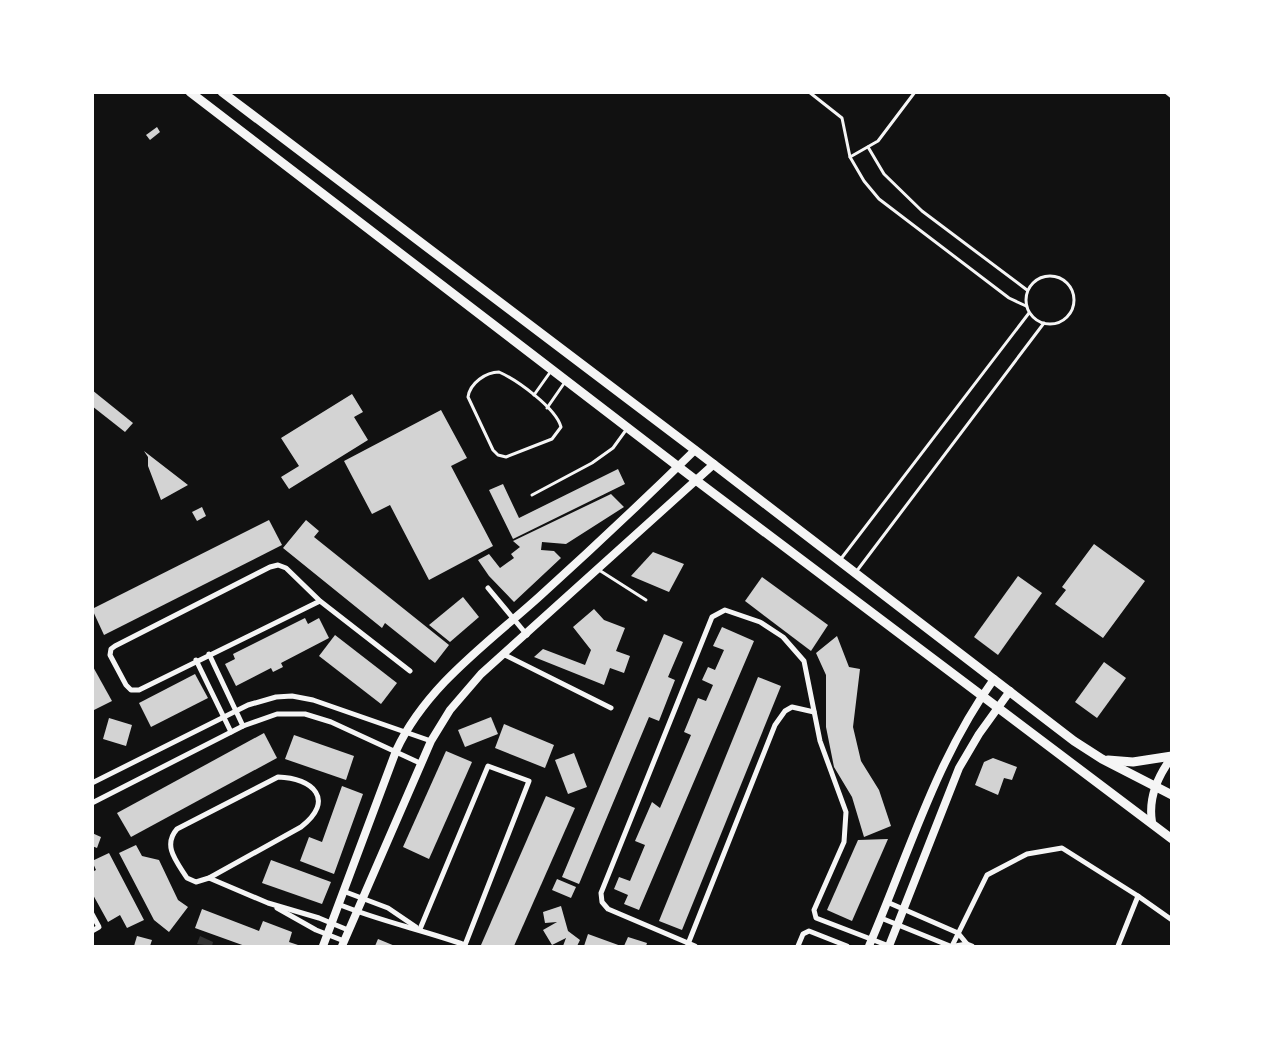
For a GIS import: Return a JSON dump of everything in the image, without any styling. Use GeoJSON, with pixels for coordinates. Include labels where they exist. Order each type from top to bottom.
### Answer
{"type":"FeatureCollection","features":[{"type":"Feature","properties":{"kind":"main road"},"geometry":{"type":"LineString","coordinates":[[190,92],[678,467],[1170,837]]}},
{"type":"Feature","properties":{"kind":"main road"},"geometry":{"type":"LineString","coordinates":[[222,92],[714,464],[1074,741],[1102,760],[1172,795]]}},
{"type":"Feature","properties":{"kind":"main road"},"geometry":{"type":"LineString","coordinates":[[322,946],[396,751],[405,732],[434,693],[460,667],[636,508],[695,450]]}},
{"type":"Feature","properties":{"kind":"main road"},"geometry":{"type":"LineString","coordinates":[[343,944],[431,741],[450,710],[466,690],[714,464]]}},
{"type":"Feature","properties":{"kind":"main road"},"geometry":{"type":"LineString","coordinates":[[871,943],[942,767],[963,727],[994,679]]}},
{"type":"Feature","properties":{"kind":"main road"},"geometry":{"type":"LineString","coordinates":[[889,946],[959,768],[1010,691]]}},
{"type":"Feature","properties":{"kind":"main road"},"geometry":{"type":"LineString","coordinates":[[1102,760],[1133,762],[1172,756]]}},
{"type":"Feature","properties":{"kind":"main road"},"geometry":{"type":"LineString","coordinates":[[1152,822],[1151,802],[1155,787],[1172,756]]}},
{"type":"Feature","properties":{"kind":"street"},"geometry":{"type":"LineString","coordinates":[[1167,92],[1172,96]]}},
{"type":"Feature","properties":{"kind":"street"},"geometry":{"type":"LineString","coordinates":[[320,601],[196,660],[139,690],[131,690],[126,686],[110,655],[111,650],[270,567],[278,565],[286,568],[320,601],[410,672]]}},
{"type":"Feature","properties":{"kind":"street"},"geometry":{"type":"LineString","coordinates":[[488,588],[527,635]]}},
{"type":"Feature","properties":{"kind":"street"},"geometry":{"type":"LineString","coordinates":[[695,946],[608,909],[602,902],[601,893],[712,617],[725,610],[760,622],[783,637],[804,661],[826,763],[843,803],[846,828],[844,842],[814,910],[814,914],[816,918],[871,943],[889,946]]}},
{"type":"Feature","properties":{"kind":"street"},"geometry":{"type":"LineString","coordinates":[[209,654],[242,726]]}},
{"type":"Feature","properties":{"kind":"street"},"geometry":{"type":"LineString","coordinates":[[505,654],[611,708]]}},
{"type":"Feature","properties":{"kind":"street"},"geometry":{"type":"LineString","coordinates":[[196,660],[231,732]]}},
{"type":"Feature","properties":{"kind":"street"},"geometry":{"type":"LineString","coordinates":[[92,783],[223,716],[262,700],[292,696],[313,700],[431,741]]}},
{"type":"Feature","properties":{"kind":"street"},"geometry":{"type":"LineString","coordinates":[[688,944],[776,726],[785,711],[792,707],[814,712]]}},
{"type":"Feature","properties":{"kind":"street"},"geometry":{"type":"LineString","coordinates":[[92,803],[242,726],[277,714],[305,714],[331,722],[422,764]]}},
{"type":"Feature","properties":{"kind":"street"},"geometry":{"type":"LineString","coordinates":[[338,904],[356,912],[465,945],[529,781],[488,766],[420,930]]}},
{"type":"Feature","properties":{"kind":"street"},"geometry":{"type":"LineString","coordinates":[[209,878],[301,827],[313,818],[318,805],[318,797],[313,787],[302,781],[278,777],[177,830],[170,836],[169,847],[187,878],[196,882],[209,878],[268,903],[348,930]]}},
{"type":"Feature","properties":{"kind":"street"},"geometry":{"type":"LineString","coordinates":[[952,947],[988,875],[1027,854],[1062,848],[1172,920]]}},
{"type":"Feature","properties":{"kind":"street"},"geometry":{"type":"LineString","coordinates":[[343,891],[388,908],[420,930]]}},
{"type":"Feature","properties":{"kind":"street"},"geometry":{"type":"LineString","coordinates":[[1118,946],[1138,896]]}},
{"type":"Feature","properties":{"kind":"street"},"geometry":{"type":"LineString","coordinates":[[887,902],[958,933],[969,946]]}},
{"type":"Feature","properties":{"kind":"street"},"geometry":{"type":"LineString","coordinates":[[268,903],[343,944]]}},
{"type":"Feature","properties":{"kind":"street"},"geometry":{"type":"LineString","coordinates":[[92,914],[99,927],[92,931]]}},
{"type":"Feature","properties":{"kind":"street"},"geometry":{"type":"LineString","coordinates":[[881,918],[952,947],[969,946]]}},
{"type":"Feature","properties":{"kind":"street"},"geometry":{"type":"LineString","coordinates":[[798,946],[803,934],[809,931],[847,946]]}},
{"type":"Feature","properties":{"kind":"lane"},"geometry":{"type":"LineString","coordinates":[[809,92],[842,118],[850,157],[864,181],[879,199],[1009,298],[1026,306]]}},
{"type":"Feature","properties":{"kind":"lane"},"geometry":{"type":"LineString","coordinates":[[850,157],[878,141],[915,92]]}},
{"type":"Feature","properties":{"kind":"lane"},"geometry":{"type":"LineString","coordinates":[[868,147],[884,174],[922,211],[1027,290]]}},
{"type":"Feature","properties":{"kind":"lane"},"geometry":{"type":"LineString","coordinates":[[1045,276],[1061,278],[1072,290],[1073,305],[1070,312],[1058,322],[1044,323],[1029,313],[1026,306],[1027,290],[1031,284],[1045,276]]}},
{"type":"Feature","properties":{"kind":"lane"},"geometry":{"type":"LineString","coordinates":[[840,560],[1029,313]]}},
{"type":"Feature","properties":{"kind":"lane"},"geometry":{"type":"LineString","coordinates":[[856,573],[1044,323]]}},
{"type":"Feature","properties":{"kind":"lane"},"geometry":{"type":"LineString","coordinates":[[534,395],[552,370]]}},
{"type":"Feature","properties":{"kind":"lane"},"geometry":{"type":"LineString","coordinates":[[499,372],[534,395],[561,426],[556,435],[513,456],[502,457],[496,453],[468,401],[468,393],[472,386],[492,373],[499,372]]}},
{"type":"Feature","properties":{"kind":"lane"},"geometry":{"type":"LineString","coordinates":[[547,408],[566,381]]}},
{"type":"Feature","properties":{"kind":"lane"},"geometry":{"type":"LineString","coordinates":[[532,494],[592,463],[613,448],[628,428]]}},
{"type":"Feature","properties":{"kind":"lane"},"geometry":{"type":"LineString","coordinates":[[599,570],[646,600]]}},
{"type":"Feature","properties":{"kind":"shaded area"},"geometry":{"type":"Polygon","coordinates":[[[200,936],[213,942],[212,946],[197,944],[200,936]]]}},
{"type":"Feature","properties":{"kind":"building"},"geometry":{"type":"Polygon","coordinates":[[[157,127],[160,132],[150,140],[146,135],[157,127]]]}},
{"type":"Feature","properties":{"kind":"building"},"geometry":{"type":"Polygon","coordinates":[[[92,390],[133,423],[125,432],[92,406],[92,390]]]}},
{"type":"Feature","properties":{"kind":"building"},"geometry":{"type":"Polygon","coordinates":[[[352,394],[363,412],[354,417],[368,440],[289,489],[281,477],[299,466],[281,438],[352,394]]]}},
{"type":"Feature","properties":{"kind":"building"},"geometry":{"type":"Polygon","coordinates":[[[441,410],[467,458],[451,466],[493,546],[429,580],[390,505],[372,514],[344,461],[441,410]]]}},
{"type":"Feature","properties":{"kind":"building"},"geometry":{"type":"Polygon","coordinates":[[[144,451],[188,485],[161,500],[148,466],[148,457],[144,451]]]}},
{"type":"Feature","properties":{"kind":"building"},"geometry":{"type":"Polygon","coordinates":[[[618,469],[625,484],[513,539],[489,490],[503,484],[519,518],[618,469]]]}},
{"type":"Feature","properties":{"kind":"building"},"geometry":{"type":"Polygon","coordinates":[[[611,494],[624,507],[566,544],[542,542],[541,550],[554,551],[561,558],[514,602],[489,576],[478,560],[489,554],[500,568],[514,558],[511,554],[520,547],[513,541],[611,494]]]}},
{"type":"Feature","properties":{"kind":"building"},"geometry":{"type":"Polygon","coordinates":[[[202,507],[206,516],[197,521],[192,512],[202,507]]]}},
{"type":"Feature","properties":{"kind":"building"},"geometry":{"type":"Polygon","coordinates":[[[269,520],[282,545],[104,635],[92,609],[269,520]]]}},
{"type":"Feature","properties":{"kind":"building"},"geometry":{"type":"Polygon","coordinates":[[[306,520],[319,531],[314,537],[449,645],[435,663],[385,623],[382,628],[283,548],[306,520]]]}},
{"type":"Feature","properties":{"kind":"building"},"geometry":{"type":"Polygon","coordinates":[[[1094,544],[1145,581],[1103,638],[1055,604],[1066,590],[1062,587],[1094,544]]]}},
{"type":"Feature","properties":{"kind":"building"},"geometry":{"type":"Polygon","coordinates":[[[653,552],[684,564],[669,592],[631,576],[653,552]]]}},
{"type":"Feature","properties":{"kind":"building"},"geometry":{"type":"Polygon","coordinates":[[[1018,576],[1042,593],[998,655],[974,637],[1018,576]]]}},
{"type":"Feature","properties":{"kind":"building"},"geometry":{"type":"Polygon","coordinates":[[[762,577],[828,625],[811,651],[745,601],[762,577]]]}},
{"type":"Feature","properties":{"kind":"building"},"geometry":{"type":"Polygon","coordinates":[[[463,597],[479,617],[450,642],[429,625],[463,597]]]}},
{"type":"Feature","properties":{"kind":"building"},"geometry":{"type":"Polygon","coordinates":[[[594,609],[604,620],[625,628],[616,651],[630,656],[624,673],[610,668],[604,685],[534,657],[543,649],[585,665],[591,650],[573,627],[594,609]]]}},
{"type":"Feature","properties":{"kind":"building"},"geometry":{"type":"Polygon","coordinates":[[[305,618],[308,624],[319,618],[329,638],[281,663],[283,667],[273,672],[271,668],[236,686],[225,664],[235,659],[233,654],[305,618]]]}},
{"type":"Feature","properties":{"kind":"building"},"geometry":{"type":"Polygon","coordinates":[[[722,627],[754,641],[639,910],[624,904],[628,895],[614,889],[619,877],[630,881],[645,845],[635,841],[652,802],[660,808],[691,735],[684,732],[698,698],[706,701],[713,685],[702,680],[708,667],[715,670],[724,650],[713,646],[722,627]]]}},
{"type":"Feature","properties":{"kind":"building"},"geometry":{"type":"Polygon","coordinates":[[[664,634],[683,642],[668,677],[675,680],[659,721],[649,717],[579,884],[562,877],[664,634]]]}},
{"type":"Feature","properties":{"kind":"building"},"geometry":{"type":"Polygon","coordinates":[[[335,635],[397,683],[381,704],[319,656],[335,635]]]}},
{"type":"Feature","properties":{"kind":"building"},"geometry":{"type":"Polygon","coordinates":[[[837,636],[849,667],[860,669],[853,727],[861,761],[879,790],[891,826],[864,837],[852,797],[834,767],[826,727],[826,675],[816,653],[837,636]]]}},
{"type":"Feature","properties":{"kind":"building"},"geometry":{"type":"Polygon","coordinates":[[[1104,662],[1126,678],[1097,718],[1075,702],[1104,662]]]}},
{"type":"Feature","properties":{"kind":"building"},"geometry":{"type":"Polygon","coordinates":[[[92,665],[112,701],[94,710],[92,707],[92,665]]]}},
{"type":"Feature","properties":{"kind":"building"},"geometry":{"type":"Polygon","coordinates":[[[195,674],[208,698],[151,727],[139,703],[195,674]]]}},
{"type":"Feature","properties":{"kind":"building"},"geometry":{"type":"Polygon","coordinates":[[[758,677],[781,686],[682,930],[659,921],[758,677]]]}},
{"type":"Feature","properties":{"kind":"building"},"geometry":{"type":"Polygon","coordinates":[[[491,717],[498,734],[465,747],[458,730],[491,717]]]}},
{"type":"Feature","properties":{"kind":"building"},"geometry":{"type":"Polygon","coordinates":[[[109,718],[132,725],[126,746],[103,739],[109,718]]]}},
{"type":"Feature","properties":{"kind":"building"},"geometry":{"type":"Polygon","coordinates":[[[504,724],[554,745],[545,768],[495,748],[504,724]]]}},
{"type":"Feature","properties":{"kind":"building"},"geometry":{"type":"Polygon","coordinates":[[[264,733],[277,758],[131,837],[117,813],[264,733]]]}},
{"type":"Feature","properties":{"kind":"building"},"geometry":{"type":"Polygon","coordinates":[[[294,735],[354,756],[346,780],[285,759],[294,735]]]}},
{"type":"Feature","properties":{"kind":"building"},"geometry":{"type":"Polygon","coordinates":[[[446,751],[472,762],[429,859],[403,847],[446,751]]]}},
{"type":"Feature","properties":{"kind":"building"},"geometry":{"type":"Polygon","coordinates":[[[574,753],[587,787],[568,794],[555,760],[574,753]]]}},
{"type":"Feature","properties":{"kind":"building"},"geometry":{"type":"Polygon","coordinates":[[[993,758],[1017,767],[1012,780],[1004,778],[998,795],[975,785],[984,762],[993,758]]]}},
{"type":"Feature","properties":{"kind":"building"},"geometry":{"type":"Polygon","coordinates":[[[342,786],[363,794],[334,874],[300,861],[309,837],[322,842],[342,786]]]}},
{"type":"Feature","properties":{"kind":"building"},"geometry":{"type":"Polygon","coordinates":[[[546,796],[575,808],[514,946],[481,945],[546,796]]]}},
{"type":"Feature","properties":{"kind":"building"},"geometry":{"type":"Polygon","coordinates":[[[92,833],[101,837],[97,848],[92,846],[92,833]]]}},
{"type":"Feature","properties":{"kind":"building"},"geometry":{"type":"Polygon","coordinates":[[[888,839],[852,921],[827,910],[858,840],[888,839]]]}},
{"type":"Feature","properties":{"kind":"building"},"geometry":{"type":"Polygon","coordinates":[[[136,845],[142,856],[159,860],[178,900],[188,907],[169,932],[154,920],[119,853],[136,845]]]}},
{"type":"Feature","properties":{"kind":"building"},"geometry":{"type":"Polygon","coordinates":[[[109,853],[144,920],[127,928],[120,915],[108,922],[92,893],[92,872],[96,870],[92,861],[109,853]]]}},
{"type":"Feature","properties":{"kind":"building"},"geometry":{"type":"Polygon","coordinates":[[[271,860],[331,882],[322,904],[262,883],[271,860]]]}},
{"type":"Feature","properties":{"kind":"building"},"geometry":{"type":"Polygon","coordinates":[[[557,879],[576,887],[571,898],[552,890],[557,879]]]}},
{"type":"Feature","properties":{"kind":"building"},"geometry":{"type":"Polygon","coordinates":[[[561,906],[568,931],[580,940],[577,946],[563,946],[566,938],[552,945],[543,930],[557,922],[545,923],[543,912],[561,906]]]}},
{"type":"Feature","properties":{"kind":"building"},"geometry":{"type":"Polygon","coordinates":[[[202,909],[259,931],[263,921],[292,932],[289,942],[301,946],[245,946],[195,928],[202,909]]]}},
{"type":"Feature","properties":{"kind":"building"},"geometry":{"type":"Polygon","coordinates":[[[588,934],[621,946],[584,946],[588,934]]]}},
{"type":"Feature","properties":{"kind":"building"},"geometry":{"type":"Polygon","coordinates":[[[137,936],[152,940],[150,946],[134,946],[137,936]]]}},
{"type":"Feature","properties":{"kind":"building"},"geometry":{"type":"Polygon","coordinates":[[[628,937],[647,943],[646,946],[624,946],[628,937]]]}},
{"type":"Feature","properties":{"kind":"building"},"geometry":{"type":"Polygon","coordinates":[[[378,939],[395,946],[375,946],[378,939]]]}}]}
